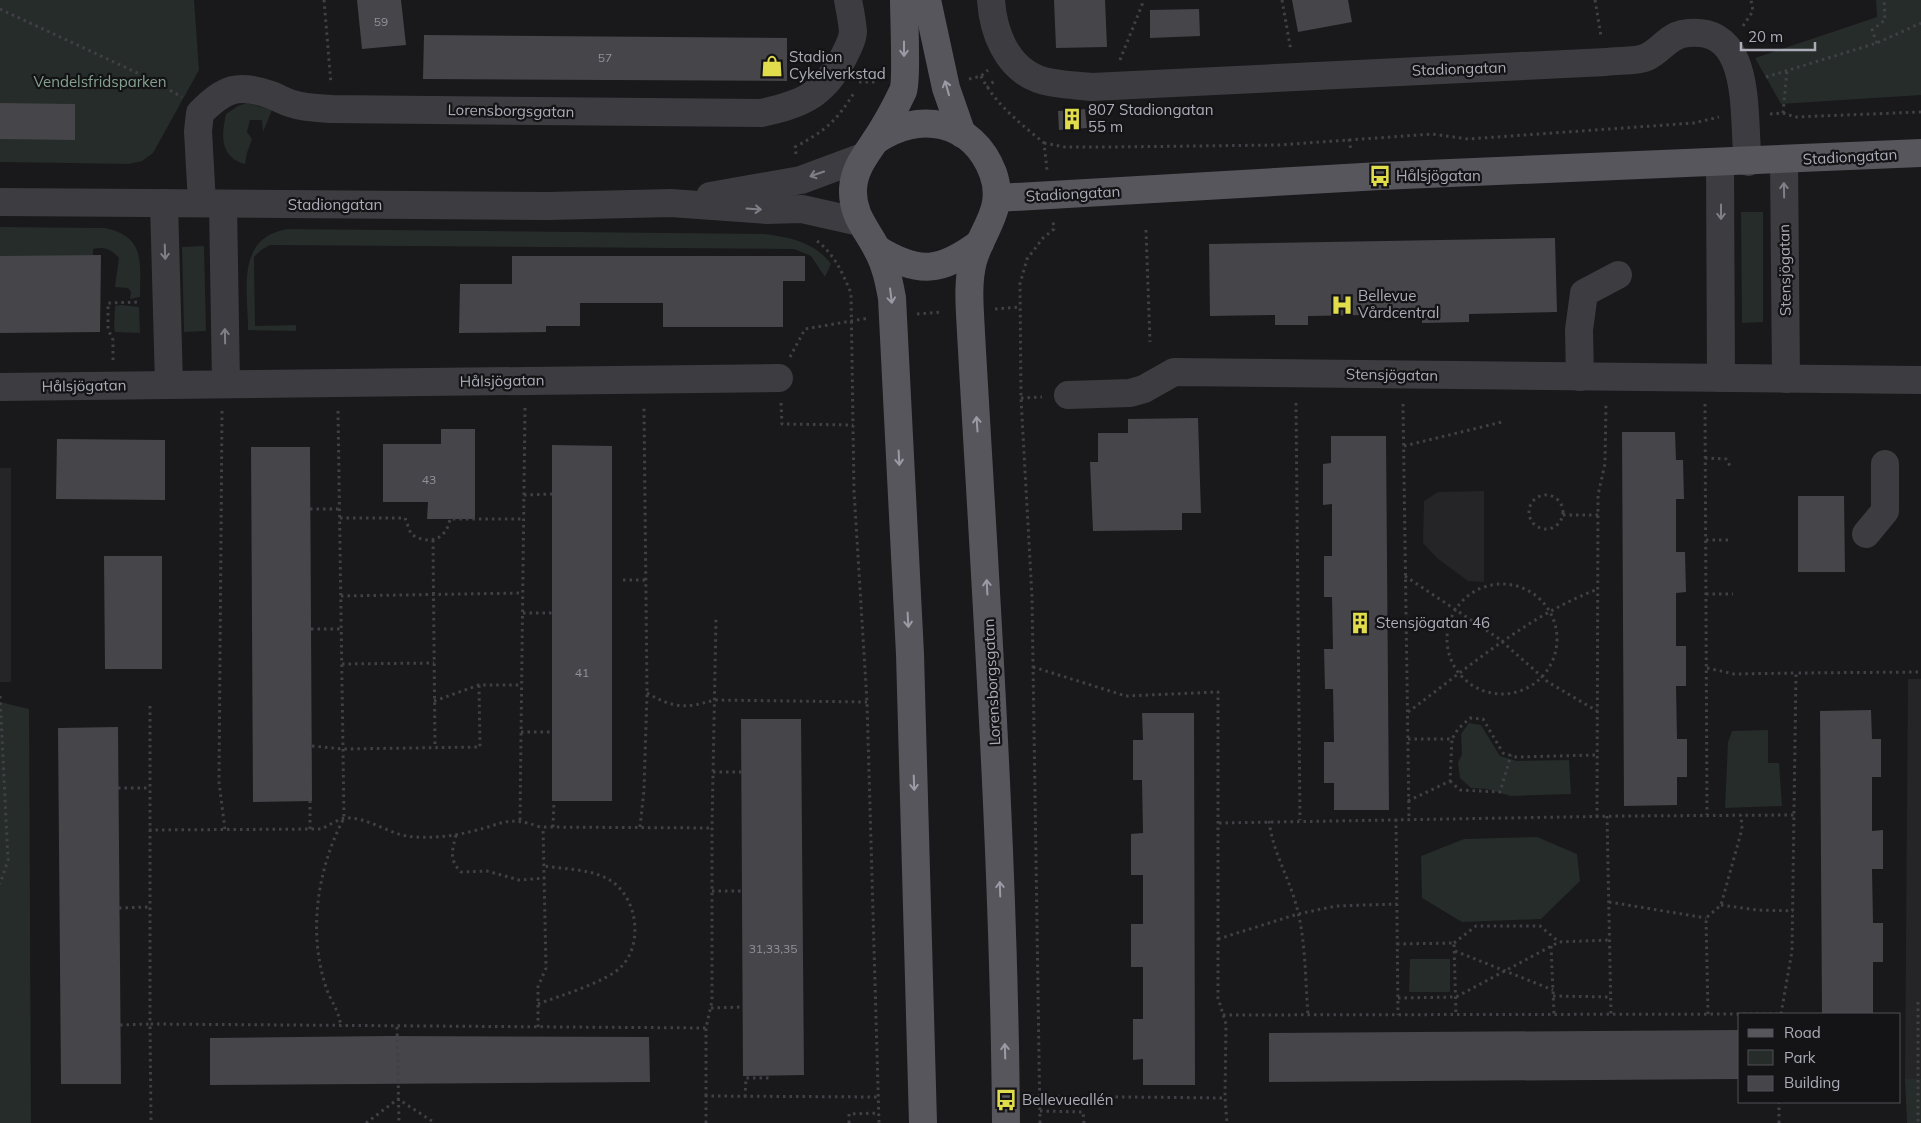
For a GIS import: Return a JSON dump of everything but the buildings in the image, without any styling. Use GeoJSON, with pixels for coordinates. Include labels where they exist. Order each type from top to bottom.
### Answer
{"type":"FeatureCollection","features":[{"type":"Feature","properties":{"kind":"main road","name":"Lorensborgsgatan"},"geometry":{"type":"LineString","coordinates":[[904,0],[904,89],[856,172],[853,189],[854,206],[860,222],[877,249],[890,285],[910,654],[923,1123]]}},
{"type":"Feature","properties":{"kind":"main road","name":"Lorensborgsgatan"},"geometry":{"type":"LineString","coordinates":[[927,0],[946,88],[962,134]]}},
{"type":"Feature","properties":{"kind":"main road","name":"Lorensborgsgatan"},"geometry":{"type":"LineString","coordinates":[[869,149],[890,130],[908,124],[927,122],[945,126],[962,134],[982,154],[992,169],[997,184],[994,217],[980,243],[973,262],[970,310],[986,572],[998,817],[1006,1123]]}},
{"type":"Feature","properties":{"kind":"main road","name":"Stadiongatan"},"geometry":{"type":"LineString","coordinates":[[997,198],[1380,176],[1748,162],[1921,153]]}},
{"type":"Feature","properties":{"kind":"main road","name":"Lorensborgsgatan"},"geometry":{"type":"LineString","coordinates":[[877,249],[894,260],[914,266],[937,266],[958,260],[980,243]]}},
{"type":"Feature","properties":{"kind":"street","name":"Lorensborgsgatan"},"geometry":{"type":"LineString","coordinates":[[200,112],[227,91],[242,87],[272,95],[293,104],[331,109],[762,113],[790,107],[816,95],[836,70],[846,53],[853,33],[848,0]]}},
{"type":"Feature","properties":{"kind":"street","name":"Stadiongatan"},"geometry":{"type":"LineString","coordinates":[[990,0],[992,22],[996,34],[1008,54],[1024,71],[1038,79],[1060,84],[1092,87],[1606,62],[1646,58],[1681,34],[1704,34],[1725,42],[1734,53],[1743,86],[1748,162]]}},
{"type":"Feature","properties":{"kind":"street"},"geometry":{"type":"LineString","coordinates":[[200,112],[198,131],[212,203],[226,384]]}},
{"type":"Feature","properties":{"kind":"street","name":"Stadiongatan"},"geometry":{"type":"LineString","coordinates":[[671,203],[801,180],[869,149]]}},
{"type":"Feature","properties":{"kind":"street","name":"Stensjögatan"},"geometry":{"type":"LineString","coordinates":[[1784,160],[1786,379]]}},
{"type":"Feature","properties":{"kind":"street"},"geometry":{"type":"LineString","coordinates":[[1713,378],[1720,163]]}},
{"type":"Feature","properties":{"kind":"street","name":"Stadiongatan"},"geometry":{"type":"LineString","coordinates":[[0,202],[548,206],[671,203],[767,210],[802,209],[860,222]]}},
{"type":"Feature","properties":{"kind":"street"},"geometry":{"type":"LineString","coordinates":[[164,203],[169,385]]}},
{"type":"Feature","properties":{"kind":"street"},"geometry":{"type":"LineString","coordinates":[[1593,377],[1579,330],[1584,293],[1618,275]]}},
{"type":"Feature","properties":{"kind":"street","name":"Stensjögatan"},"geometry":{"type":"LineString","coordinates":[[1068,395],[1130,393],[1144,389],[1174,372],[1921,380]]}},
{"type":"Feature","properties":{"kind":"street","name":"Hålsjögatan"},"geometry":{"type":"LineString","coordinates":[[0,387],[778,378]]}},
{"type":"Feature","properties":{"kind":"street"},"geometry":{"type":"LineString","coordinates":[[1866,534],[1885,511],[1885,464]]}},
{"type":"Feature","properties":{"kind":"path"},"geometry":{"type":"LineString","coordinates":[[324,0],[331,109]]}},
{"type":"Feature","properties":{"kind":"path"},"geometry":{"type":"LineString","coordinates":[[1109,86],[1142,0]]}},
{"type":"Feature","properties":{"kind":"path"},"geometry":{"type":"LineString","coordinates":[[1282,0],[1294,76]]}},
{"type":"Feature","properties":{"kind":"path"},"geometry":{"type":"LineString","coordinates":[[1595,0],[1606,62]]}},
{"type":"Feature","properties":{"kind":"path"},"geometry":{"type":"LineString","coordinates":[[1877,43],[1872,30],[1885,20],[1884,0]]}},
{"type":"Feature","properties":{"kind":"path"},"geometry":{"type":"LineString","coordinates":[[0,9],[146,77],[185,99],[200,112]]}},
{"type":"Feature","properties":{"kind":"path"},"geometry":{"type":"LineString","coordinates":[[1743,86],[1787,70],[1877,43],[1921,23]]}},
{"type":"Feature","properties":{"kind":"path"},"geometry":{"type":"LineString","coordinates":[[1782,113],[1787,70]]}},
{"type":"Feature","properties":{"kind":"path"},"geometry":{"type":"LineString","coordinates":[[981,76],[987,88],[1006,109],[1044,143],[1065,147],[1279,145],[1432,134],[1468,139],[1694,123],[1716,117],[1744,115],[1782,113],[1795,117],[1921,112]]}},
{"type":"Feature","properties":{"kind":"path"},"geometry":{"type":"LineString","coordinates":[[794,147],[824,131],[844,110],[860,82]]}},
{"type":"Feature","properties":{"kind":"path"},"geometry":{"type":"LineString","coordinates":[[1349,139],[1351,151]]}},
{"type":"Feature","properties":{"kind":"path"},"geometry":{"type":"LineString","coordinates":[[1040,1123],[1033,667],[1021,398],[1020,284],[1027,259],[1043,238],[1054,230],[1044,143]]}},
{"type":"Feature","properties":{"kind":"path"},"geometry":{"type":"LineString","coordinates":[[1146,230],[1150,342]]}},
{"type":"Feature","properties":{"kind":"path"},"geometry":{"type":"LineString","coordinates":[[809,237],[827,249],[840,266],[851,293],[853,319],[851,372],[854,491],[867,702],[879,1123]]}},
{"type":"Feature","properties":{"kind":"path"},"geometry":{"type":"LineString","coordinates":[[114,386],[113,340],[108,329],[108,303],[144,302]]}},
{"type":"Feature","properties":{"kind":"path"},"geometry":{"type":"LineString","coordinates":[[805,330],[853,319],[1021,307]]}},
{"type":"Feature","properties":{"kind":"path"},"geometry":{"type":"LineString","coordinates":[[1593,377],[1605,464],[1598,495],[1597,817]]}},
{"type":"Feature","properties":{"kind":"path"},"geometry":{"type":"LineString","coordinates":[[778,378],[782,424],[853,425]]}},
{"type":"Feature","properties":{"kind":"path"},"geometry":{"type":"LineString","coordinates":[[1708,815],[1705,458],[1713,378]]}},
{"type":"Feature","properties":{"kind":"path"},"geometry":{"type":"LineString","coordinates":[[520,820],[524,381]]}},
{"type":"Feature","properties":{"kind":"path"},"geometry":{"type":"LineString","coordinates":[[1296,404],[1300,820]]}},
{"type":"Feature","properties":{"kind":"path"},"geometry":{"type":"LineString","coordinates":[[1403,404],[1409,819]]}},
{"type":"Feature","properties":{"kind":"path"},"geometry":{"type":"LineString","coordinates":[[640,827],[644,790],[647,693],[644,408]]}},
{"type":"Feature","properties":{"kind":"path"},"geometry":{"type":"LineString","coordinates":[[222,411],[219,782],[226,830]]}},
{"type":"Feature","properties":{"kind":"path"},"geometry":{"type":"LineString","coordinates":[[338,411],[344,818],[332,841],[324,868],[315,934],[325,986],[339,1010],[341,1027]]}},
{"type":"Feature","properties":{"kind":"path"},"geometry":{"type":"LineString","coordinates":[[1404,446],[1502,422]]}},
{"type":"Feature","properties":{"kind":"path"},"geometry":{"type":"LineString","coordinates":[[1705,458],[1726,459],[1730,466]]}},
{"type":"Feature","properties":{"kind":"path"},"geometry":{"type":"LineString","coordinates":[[524,495],[552,494]]}},
{"type":"Feature","properties":{"kind":"path"},"geometry":{"type":"LineString","coordinates":[[1549,496],[1558,500],[1563,510],[1563,515],[1553,528],[1542,528],[1533,522],[1530,511],[1531,506],[1538,498],[1549,496]]}},
{"type":"Feature","properties":{"kind":"path"},"geometry":{"type":"LineString","coordinates":[[310,509],[340,510]]}},
{"type":"Feature","properties":{"kind":"path"},"geometry":{"type":"LineString","coordinates":[[1563,515],[1598,515]]}},
{"type":"Feature","properties":{"kind":"path"},"geometry":{"type":"LineString","coordinates":[[340,518],[405,518],[411,534],[424,541],[441,537],[447,530],[450,519],[524,519]]}},
{"type":"Feature","properties":{"kind":"path"},"geometry":{"type":"LineString","coordinates":[[433,540],[435,748]]}},
{"type":"Feature","properties":{"kind":"path"},"geometry":{"type":"LineString","coordinates":[[1706,540],[1732,540]]}},
{"type":"Feature","properties":{"kind":"path"},"geometry":{"type":"LineString","coordinates":[[1405,576],[1502,642],[1542,677],[1598,712]]}},
{"type":"Feature","properties":{"kind":"path"},"geometry":{"type":"LineString","coordinates":[[623,580],[646,580]]}},
{"type":"Feature","properties":{"kind":"path"},"geometry":{"type":"LineString","coordinates":[[1502,584],[1521,587],[1537,596],[1550,611],[1556,628],[1557,647],[1552,664],[1542,677],[1526,689],[1509,693],[1491,693],[1475,687],[1460,674],[1451,660],[1447,643],[1449,626],[1456,610],[1468,596],[1483,587],[1502,584]]}},
{"type":"Feature","properties":{"kind":"path"},"geometry":{"type":"LineString","coordinates":[[1407,712],[1527,623],[1598,589]]}},
{"type":"Feature","properties":{"kind":"path"},"geometry":{"type":"LineString","coordinates":[[341,596],[523,592]]}},
{"type":"Feature","properties":{"kind":"path"},"geometry":{"type":"LineString","coordinates":[[1706,594],[1733,594]]}},
{"type":"Feature","properties":{"kind":"path"},"geometry":{"type":"LineString","coordinates":[[523,613],[552,613]]}},
{"type":"Feature","properties":{"kind":"path"},"geometry":{"type":"LineString","coordinates":[[706,1123],[706,1028],[711,1008],[716,617]]}},
{"type":"Feature","properties":{"kind":"path"},"geometry":{"type":"LineString","coordinates":[[311,629],[342,629]]}},
{"type":"Feature","properties":{"kind":"path"},"geometry":{"type":"LineString","coordinates":[[342,664],[434,663]]}},
{"type":"Feature","properties":{"kind":"path"},"geometry":{"type":"LineString","coordinates":[[1033,667],[1126,696],[1218,692],[1218,998],[1226,1024],[1225,1098],[1227,1123]]}},
{"type":"Feature","properties":{"kind":"path"},"geometry":{"type":"LineString","coordinates":[[1707,668],[1734,674],[1921,672]]}},
{"type":"Feature","properties":{"kind":"path"},"geometry":{"type":"LineString","coordinates":[[1781,1013],[1792,952],[1796,673]]}},
{"type":"Feature","properties":{"kind":"path"},"geometry":{"type":"LineString","coordinates":[[434,701],[479,685],[522,685]]}},
{"type":"Feature","properties":{"kind":"path"},"geometry":{"type":"LineString","coordinates":[[312,746],[343,749],[480,747],[479,685]]}},
{"type":"Feature","properties":{"kind":"path"},"geometry":{"type":"LineString","coordinates":[[647,693],[662,702],[677,706],[697,706],[714,700],[867,702]]}},
{"type":"Feature","properties":{"kind":"path"},"geometry":{"type":"LineString","coordinates":[[0,884],[8,860],[1,696]]}},
{"type":"Feature","properties":{"kind":"path"},"geometry":{"type":"LineString","coordinates":[[150,706],[151,1123]]}},
{"type":"Feature","properties":{"kind":"path"},"geometry":{"type":"LineString","coordinates":[[1511,755],[1500,792],[1460,790],[1450,780],[1452,739],[1458,729],[1470,718],[1484,719],[1503,753],[1511,755],[1598,756]]}},
{"type":"Feature","properties":{"kind":"path"},"geometry":{"type":"LineString","coordinates":[[521,732],[552,732]]}},
{"type":"Feature","properties":{"kind":"path"},"geometry":{"type":"LineString","coordinates":[[1408,740],[1452,739]]}},
{"type":"Feature","properties":{"kind":"path"},"geometry":{"type":"LineString","coordinates":[[713,772],[742,772]]}},
{"type":"Feature","properties":{"kind":"path"},"geometry":{"type":"LineString","coordinates":[[1408,801],[1450,780]]}},
{"type":"Feature","properties":{"kind":"path"},"geometry":{"type":"LineString","coordinates":[[118,788],[149,788]]}},
{"type":"Feature","properties":{"kind":"path"},"geometry":{"type":"LineString","coordinates":[[310,801],[310,830]]}},
{"type":"Feature","properties":{"kind":"path"},"geometry":{"type":"LineString","coordinates":[[553,827],[554,801]]}},
{"type":"Feature","properties":{"kind":"path"},"geometry":{"type":"LineString","coordinates":[[1706,918],[1721,905],[1742,829],[1741,815]]}},
{"type":"Feature","properties":{"kind":"path"},"geometry":{"type":"LineString","coordinates":[[1219,822],[1794,815]]}},
{"type":"Feature","properties":{"kind":"path"},"geometry":{"type":"LineString","coordinates":[[1607,816],[1611,1014]]}},
{"type":"Feature","properties":{"kind":"path"},"geometry":{"type":"LineString","coordinates":[[149,830],[310,830],[321,829],[344,818],[360,820],[414,837],[456,835],[476,831],[497,822],[520,820],[543,827],[712,828]]}},
{"type":"Feature","properties":{"kind":"path"},"geometry":{"type":"LineString","coordinates":[[1396,819],[1398,1015]]}},
{"type":"Feature","properties":{"kind":"path"},"geometry":{"type":"LineString","coordinates":[[1269,821],[1272,843],[1295,900],[1302,929],[1308,1015]]}},
{"type":"Feature","properties":{"kind":"path"},"geometry":{"type":"LineString","coordinates":[[538,1027],[538,987],[546,968],[543,827]]}},
{"type":"Feature","properties":{"kind":"path"},"geometry":{"type":"LineString","coordinates":[[456,835],[451,856],[454,865],[461,872],[488,871],[519,880],[545,878]]}},
{"type":"Feature","properties":{"kind":"path"},"geometry":{"type":"LineString","coordinates":[[538,1004],[607,977],[622,966],[635,936],[633,910],[625,896],[608,879],[583,871],[544,866]]}},
{"type":"Feature","properties":{"kind":"path"},"geometry":{"type":"LineString","coordinates":[[712,891],[743,891]]}},
{"type":"Feature","properties":{"kind":"path"},"geometry":{"type":"LineString","coordinates":[[1609,902],[1706,918]]}},
{"type":"Feature","properties":{"kind":"path"},"geometry":{"type":"LineString","coordinates":[[1218,939],[1298,914],[1336,906],[1397,904]]}},
{"type":"Feature","properties":{"kind":"path"},"geometry":{"type":"LineString","coordinates":[[1721,905],[1757,910],[1793,911]]}},
{"type":"Feature","properties":{"kind":"path"},"geometry":{"type":"LineString","coordinates":[[119,908],[149,907]]}},
{"type":"Feature","properties":{"kind":"path"},"geometry":{"type":"LineString","coordinates":[[1706,918],[1708,1014]]}},
{"type":"Feature","properties":{"kind":"path"},"geometry":{"type":"LineString","coordinates":[[1397,944],[1454,943],[1476,926],[1540,926],[1559,942]]}},
{"type":"Feature","properties":{"kind":"path"},"geometry":{"type":"LineString","coordinates":[[1398,998],[1456,997],[1559,942],[1609,940]]}},
{"type":"Feature","properties":{"kind":"path"},"geometry":{"type":"LineString","coordinates":[[1454,943],[1456,1015]]}},
{"type":"Feature","properties":{"kind":"path"},"geometry":{"type":"LineString","coordinates":[[1551,946],[1554,1014]]}},
{"type":"Feature","properties":{"kind":"path"},"geometry":{"type":"LineString","coordinates":[[1455,951],[1553,990]]}},
{"type":"Feature","properties":{"kind":"path"},"geometry":{"type":"LineString","coordinates":[[1553,996],[1610,997]]}},
{"type":"Feature","properties":{"kind":"path"},"geometry":{"type":"LineString","coordinates":[[1918,1002],[1918,1123]]}},
{"type":"Feature","properties":{"kind":"path"},"geometry":{"type":"LineString","coordinates":[[711,1008],[743,1008]]}},
{"type":"Feature","properties":{"kind":"path"},"geometry":{"type":"LineString","coordinates":[[1223,1015],[1738,1014]]}},
{"type":"Feature","properties":{"kind":"path"},"geometry":{"type":"LineString","coordinates":[[120,1025],[706,1028]]}},
{"type":"Feature","properties":{"kind":"path"},"geometry":{"type":"LineString","coordinates":[[397,1027],[399,1123]]}},
{"type":"Feature","properties":{"kind":"path"},"geometry":{"type":"LineString","coordinates":[[746,1096],[746,1078],[770,1078],[770,1076]]}},
{"type":"Feature","properties":{"kind":"path"},"geometry":{"type":"LineString","coordinates":[[706,1096],[878,1097]]}},
{"type":"Feature","properties":{"kind":"path"},"geometry":{"type":"LineString","coordinates":[[1006,1096],[1225,1098]]}},
{"type":"Feature","properties":{"kind":"path"},"geometry":{"type":"LineString","coordinates":[[366,1123],[398,1099]]}},
{"type":"Feature","properties":{"kind":"path"},"geometry":{"type":"LineString","coordinates":[[398,1099],[435,1123]]}},
{"type":"Feature","properties":{"kind":"path"},"geometry":{"type":"LineString","coordinates":[[1779,1103],[1779,1123]]}},
{"type":"Feature","properties":{"kind":"path"},"geometry":{"type":"LineString","coordinates":[[1040,1111],[1083,1112],[1084,1123]]}},
{"type":"Feature","properties":{"kind":"path"},"geometry":{"type":"LineString","coordinates":[[849,1123],[849,1114],[879,1113]]}},
{"type":"Feature","properties":{"kind":"shaded area"},"geometry":{"type":"Polygon","coordinates":[[[0,468],[11,468],[11,682],[0,682],[0,468]]]}},
{"type":"Feature","properties":{"kind":"shaded area"},"geometry":{"type":"Polygon","coordinates":[[[1484,491],[1484,582],[1468,581],[1437,558],[1423,543],[1424,501],[1438,492],[1484,491]]]}},
{"type":"Feature","properties":{"kind":"shaded area"},"geometry":{"type":"Polygon","coordinates":[[[1908,679],[1921,679],[1921,1079],[1905,1079],[1908,679]]]}},
{"type":"Feature","properties":{"kind":"green space","name":"Vendelsfridsparken"},"geometry":{"type":"Polygon","coordinates":[[[0,0],[194,0],[199,70],[153,153],[142,161],[129,164],[0,162],[0,0]]]}},
{"type":"Feature","properties":{"kind":"green space"},"geometry":{"type":"Polygon","coordinates":[[[1876,0],[1921,0],[1921,95],[1781,104],[1755,58],[1877,17],[1876,0]]]}},
{"type":"Feature","properties":{"kind":"green space"},"geometry":{"type":"Polygon","coordinates":[[[247,103],[272,110],[263,132],[262,120],[250,120],[247,132],[252,139],[245,164],[237,161],[227,151],[224,145],[223,130],[226,114],[238,106],[247,103]]]}},
{"type":"Feature","properties":{"kind":"green space"},"geometry":{"type":"Polygon","coordinates":[[[1741,212],[1763,212],[1763,322],[1742,323],[1741,212]]]}},
{"type":"Feature","properties":{"kind":"green space"},"geometry":{"type":"Polygon","coordinates":[[[0,227],[105,228],[118,232],[128,238],[138,253],[140,262],[140,297],[130,299],[131,292],[128,288],[115,287],[119,258],[107,249],[93,249],[93,261],[0,259],[0,227]]]}},
{"type":"Feature","properties":{"kind":"green space"},"geometry":{"type":"Polygon","coordinates":[[[288,229],[764,234],[801,242],[817,250],[831,264],[825,277],[811,256],[794,249],[270,245],[254,257],[255,326],[296,325],[296,331],[248,330],[247,283],[248,268],[252,254],[259,243],[271,234],[288,229]]]}},
{"type":"Feature","properties":{"kind":"green space"},"geometry":{"type":"Polygon","coordinates":[[[204,246],[206,331],[184,332],[182,247],[204,246]]]}},
{"type":"Feature","properties":{"kind":"green space"},"geometry":{"type":"Polygon","coordinates":[[[115,306],[139,307],[140,333],[115,332],[115,306]]]}},
{"type":"Feature","properties":{"kind":"green space"},"geometry":{"type":"Polygon","coordinates":[[[0,702],[29,709],[31,1123],[0,1123],[0,702]]]}},
{"type":"Feature","properties":{"kind":"green space"},"geometry":{"type":"Polygon","coordinates":[[[1469,723],[1481,725],[1500,756],[1517,761],[1569,760],[1571,794],[1511,796],[1487,789],[1471,788],[1460,778],[1458,763],[1462,754],[1461,734],[1469,723]]]}},
{"type":"Feature","properties":{"kind":"green space"},"geometry":{"type":"Polygon","coordinates":[[[1768,730],[1768,763],[1779,763],[1782,806],[1725,808],[1728,742],[1732,731],[1768,730]]]}},
{"type":"Feature","properties":{"kind":"green space"},"geometry":{"type":"Polygon","coordinates":[[[1537,837],[1577,854],[1580,881],[1541,919],[1462,922],[1422,898],[1421,856],[1464,839],[1537,837]]]}},
{"type":"Feature","properties":{"kind":"green space"},"geometry":{"type":"Polygon","coordinates":[[[1410,959],[1450,959],[1450,992],[1409,992],[1410,959]]]}},
{"type":"Feature","properties":{"kind":"green space"},"geometry":{"type":"Polygon","coordinates":[[[1905,1079],[1921,1079],[1921,1123],[1907,1123],[1905,1079]]]}},
{"type":"Feature","properties":{"kind":"place","name":"Stadion Cykelverkstad"},"geometry":{"type":"Point","coordinates":[772,66]}},
{"type":"Feature","properties":{"kind":"place","name":"807 Stadiongatan 55 m"},"geometry":{"type":"Point","coordinates":[1072,119]}},
{"type":"Feature","properties":{"kind":"place","name":"Hålsjögatan"},"geometry":{"type":"Point","coordinates":[1380,176]}},
{"type":"Feature","properties":{"kind":"place","name":"Bellevue Vårdcentral"},"geometry":{"type":"Point","coordinates":[1342,305]}},
{"type":"Feature","properties":{"kind":"place","name":"Stensjögatan 46"},"geometry":{"type":"Point","coordinates":[1360,623]}},
{"type":"Feature","properties":{"kind":"place","name":"Bellevueallén"},"geometry":{"type":"Point","coordinates":[1006,1100]}}]}
